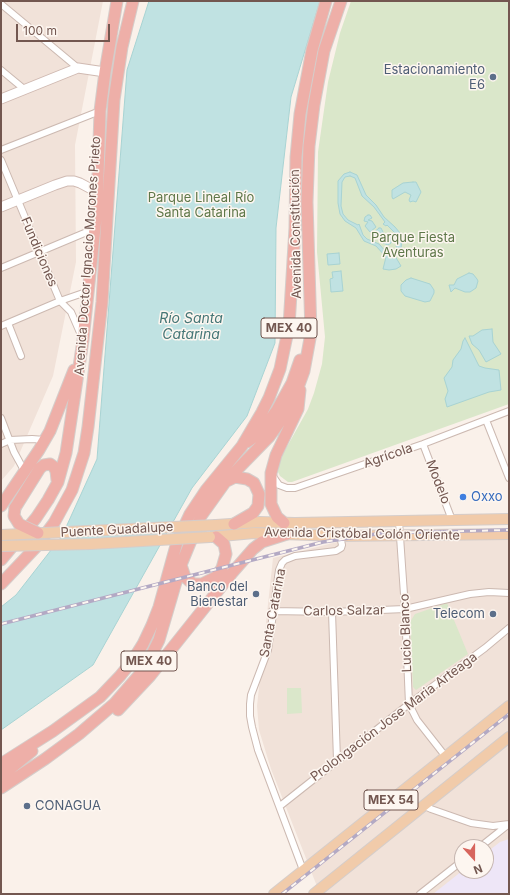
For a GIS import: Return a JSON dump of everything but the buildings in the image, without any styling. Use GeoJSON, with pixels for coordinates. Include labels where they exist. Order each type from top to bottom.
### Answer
{"type":"FeatureCollection","features":[{"type":"Feature","properties":{"kind":"highway","name":"Avenida Doctor Ignacio Morones Prieto"},"geometry":{"type":"LineString","coordinates":[[1,560],[36,518],[48,500],[58,482],[66,453],[83,340],[97,209],[100,111],[117,1]]}},
{"type":"Feature","properties":{"kind":"highway","name":"Avenida Doctor Ignacio Morones Prieto"},"geometry":{"type":"LineString","coordinates":[[1,584],[36,547],[54,522],[72,490],[84,453],[102,302],[114,100],[122,47],[133,1]]}},
{"type":"Feature","properties":{"kind":"highway","name":"Avenida Constitución"},"geometry":{"type":"LineString","coordinates":[[1,764],[53,732],[100,697],[120,676],[132,660],[143,644],[152,625],[159,607],[178,542],[190,514],[210,484],[242,446],[269,398],[280,369],[287,340],[292,289],[296,157],[300,114],[312,50],[326,1]]}},
{"type":"Feature","properties":{"kind":"highway","name":"Avenida Constitución"},"geometry":{"type":"LineString","coordinates":[[1,788],[45,759],[105,713],[123,695],[147,664],[159,640],[181,565],[201,516],[226,481],[260,447],[277,427],[291,405],[300,385],[310,345],[311,309],[307,244],[309,146],[314,106],[324,51],[341,1]]}},
{"type":"Feature","properties":{"kind":"highway"},"geometry":{"type":"LineString","coordinates":[[100,132],[116,85]]}},
{"type":"Feature","properties":{"kind":"highway"},"geometry":{"type":"LineString","coordinates":[[242,446],[260,433],[277,410],[285,396],[302,354],[311,309]]}},
{"type":"Feature","properties":{"kind":"highway"},"geometry":{"type":"LineString","coordinates":[[1,506],[45,440],[57,416],[81,355]]}},
{"type":"Feature","properties":{"kind":"highway"},"geometry":{"type":"LineString","coordinates":[[284,523],[277,517],[271,504],[271,472],[276,455],[298,409],[300,385]]}},
{"type":"Feature","properties":{"kind":"highway"},"geometry":{"type":"LineString","coordinates":[[38,533],[23,527],[16,522],[14,516],[15,508],[40,468],[44,465],[50,464],[54,467],[58,482]]}},
{"type":"Feature","properties":{"kind":"highway"},"geometry":{"type":"LineString","coordinates":[[226,481],[235,477],[247,479],[256,486],[259,494],[259,502],[256,510],[250,516],[234,524]]}},
{"type":"Feature","properties":{"kind":"highway"},"geometry":{"type":"LineString","coordinates":[[79,734],[103,722],[131,698],[232,573],[253,550],[262,542],[287,534]]}},
{"type":"Feature","properties":{"kind":"highway"},"geometry":{"type":"LineString","coordinates":[[181,565],[185,577],[193,584],[202,584],[216,577],[222,568],[226,554],[224,544],[213,537]]}},
{"type":"Feature","properties":{"kind":"highway"},"geometry":{"type":"LineString","coordinates":[[1,775],[25,758],[53,732]]}},
{"type":"Feature","properties":{"kind":"main road","name":"Avenida Cristóbal Colón Oriente"},"geometry":{"type":"LineString","coordinates":[[234,524],[509,519]]}},
{"type":"Feature","properties":{"kind":"main road","name":"Puente Guadalupe"},"geometry":{"type":"LineString","coordinates":[[1,536],[234,524]]}},
{"type":"Feature","properties":{"kind":"main road","name":"Avenida Cristóbal Colón Oriente"},"geometry":{"type":"LineString","coordinates":[[213,537],[254,533],[340,536],[509,534]]}},
{"type":"Feature","properties":{"kind":"main road","name":"Puente Guadalupe"},"geometry":{"type":"LineString","coordinates":[[1,546],[91,544],[213,537]]}},
{"type":"Feature","properties":{"kind":"main road","name":"MEX 54"},"geometry":{"type":"LineString","coordinates":[[274,894],[509,706]]}},
{"type":"Feature","properties":{"kind":"main road"},"geometry":{"type":"LineString","coordinates":[[314,894],[509,737]]}},
{"type":"Feature","properties":{"kind":"street"},"geometry":{"type":"LineString","coordinates":[[1,4],[78,68]]}},
{"type":"Feature","properties":{"kind":"street"},"geometry":{"type":"LineString","coordinates":[[1,98],[78,68],[105,72]]}},
{"type":"Feature","properties":{"kind":"street"},"geometry":{"type":"LineString","coordinates":[[1,70],[24,89]]}},
{"type":"Feature","properties":{"kind":"street"},"geometry":{"type":"LineString","coordinates":[[1,150],[100,111]]}},
{"type":"Feature","properties":{"kind":"street","name":"Fundiciones"},"geometry":{"type":"LineString","coordinates":[[1,160],[60,301],[71,312],[83,340]]}},
{"type":"Feature","properties":{"kind":"street"},"geometry":{"type":"LineString","coordinates":[[1,207],[61,182],[74,181],[97,192]]}},
{"type":"Feature","properties":{"kind":"street"},"geometry":{"type":"LineString","coordinates":[[1,268],[94,229]]}},
{"type":"Feature","properties":{"kind":"street"},"geometry":{"type":"LineString","coordinates":[[1,326],[60,301],[88,292]]}},
{"type":"Feature","properties":{"kind":"street"},"geometry":{"type":"LineString","coordinates":[[8,323],[21,356]]}},
{"type":"Feature","properties":{"kind":"street","name":"Agrícola"},"geometry":{"type":"LineString","coordinates":[[271,472],[279,485],[287,488],[296,488],[423,444],[509,411]]}},
{"type":"Feature","properties":{"kind":"street"},"geometry":{"type":"LineString","coordinates":[[1,418],[24,472]]}},
{"type":"Feature","properties":{"kind":"street"},"geometry":{"type":"LineString","coordinates":[[486,420],[509,478]]}},
{"type":"Feature","properties":{"kind":"street"},"geometry":{"type":"LineString","coordinates":[[1,444],[10,440],[45,440]]}},
{"type":"Feature","properties":{"kind":"street","name":"Modelo"},"geometry":{"type":"LineString","coordinates":[[423,444],[452,520]]}},
{"type":"Feature","properties":{"kind":"street","name":"Lucio Blanco"},"geometry":{"type":"LineString","coordinates":[[399,522],[401,536],[409,704],[417,720],[446,757]]}},
{"type":"Feature","properties":{"kind":"street","name":"Santa Catarina"},"geometry":{"type":"LineString","coordinates":[[304,870],[258,750],[250,716],[251,695],[268,650],[272,612],[279,570],[285,560],[295,556],[336,551],[341,548],[342,545],[340,536]]}},
{"type":"Feature","properties":{"kind":"street","name":"Carlos Salzar"},"geometry":{"type":"LineString","coordinates":[[272,612],[332,612],[405,609],[470,594],[489,592],[509,593]]}},
{"type":"Feature","properties":{"kind":"street"},"geometry":{"type":"LineString","coordinates":[[332,612],[337,760]]}},
{"type":"Feature","properties":{"kind":"street","name":"Prolongación Jose Maria Arteaga"},"geometry":{"type":"LineString","coordinates":[[280,806],[409,704],[485,648],[509,628]]}},
{"type":"Feature","properties":{"kind":"street"},"geometry":{"type":"LineString","coordinates":[[423,805],[471,823],[493,826],[509,824]]}},
{"type":"Feature","properties":{"kind":"street"},"geometry":{"type":"LineString","coordinates":[[490,839],[509,824]]}},
{"type":"Feature","properties":{"kind":"street"},"geometry":{"type":"LineString","coordinates":[[420,894],[454,867]]}},
{"type":"Feature","properties":{"kind":"shaded area"},"geometry":{"type":"Polygon","coordinates":[[[1,1],[103,1],[75,145],[76,262],[53,376],[14,466],[1,481],[1,1]]]}},
{"type":"Feature","properties":{"kind":"shaded area"},"geometry":{"type":"Polygon","coordinates":[[[369,534],[509,534],[509,894],[320,894],[271,769],[259,730],[257,706],[273,558],[369,534]]]}},
{"type":"Feature","properties":{"kind":"shaded area"},"geometry":{"type":"Polygon","coordinates":[[[509,839],[509,894],[433,894],[454,877],[454,879],[494,879],[494,847],[500,842],[509,839]]]}},
{"type":"Feature","properties":{"kind":"green space","name":"Parque Fiesta Aventuras"},"geometry":{"type":"Polygon","coordinates":[[[351,1],[509,1],[509,404],[292,482],[288,482],[280,476],[278,472],[279,461],[308,409],[322,364],[325,337],[317,252],[318,152],[328,82],[340,33],[351,1]]]}},
{"type":"Feature","properties":{"kind":"green space"},"geometry":{"type":"Polygon","coordinates":[[[447,603],[468,654],[416,690],[413,687],[410,622],[415,614],[447,603]]]}},
{"type":"Feature","properties":{"kind":"green space"},"geometry":{"type":"Polygon","coordinates":[[[287,688],[301,688],[302,713],[287,714],[287,688]]]}},
{"type":"Feature","properties":{"kind":"water","name":"Río Santa Catarina"},"geometry":{"type":"Polygon","coordinates":[[[149,1],[320,1],[291,97],[276,228],[275,343],[247,416],[192,488],[93,665],[1,730],[1,607],[16,595],[62,536],[97,459],[127,70],[149,1]]]}},
{"type":"Feature","properties":{"kind":"water"},"geometry":{"type":"Polygon","coordinates":[[[350,172],[357,175],[366,195],[376,205],[384,217],[400,233],[402,240],[401,248],[395,256],[401,266],[396,269],[383,269],[386,257],[376,246],[364,241],[356,228],[345,221],[340,214],[338,203],[338,181],[344,174],[350,172]],[[350,176],[345,177],[342,182],[341,206],[343,214],[348,220],[358,225],[359,224],[363,235],[367,239],[379,244],[387,253],[392,254],[397,249],[396,246],[399,241],[397,235],[387,225],[386,226],[383,224],[385,222],[374,207],[362,196],[355,178],[350,176]]]}},
{"type":"Feature","properties":{"kind":"water"},"geometry":{"type":"Polygon","coordinates":[[[416,182],[421,192],[416,202],[410,202],[409,200],[411,195],[405,192],[393,199],[392,190],[403,183],[416,182]]]}},
{"type":"Feature","properties":{"kind":"water"},"geometry":{"type":"Polygon","coordinates":[[[368,215],[372,218],[368,220],[372,221],[376,227],[370,232],[365,226],[368,222],[364,221],[365,217],[368,215]]]}},
{"type":"Feature","properties":{"kind":"water"},"geometry":{"type":"Polygon","coordinates":[[[381,228],[384,234],[391,235],[393,239],[388,245],[383,243],[383,235],[380,233],[378,233],[378,238],[371,235],[381,228]]]}},
{"type":"Feature","properties":{"kind":"water"},"geometry":{"type":"Polygon","coordinates":[[[339,253],[340,264],[328,265],[327,254],[339,253]]]}},
{"type":"Feature","properties":{"kind":"water"},"geometry":{"type":"Polygon","coordinates":[[[341,271],[343,291],[331,292],[330,279],[333,278],[332,272],[341,271]]]}},
{"type":"Feature","properties":{"kind":"water"},"geometry":{"type":"Polygon","coordinates":[[[469,273],[473,274],[478,281],[476,288],[470,292],[465,292],[455,288],[451,292],[449,285],[454,285],[457,279],[469,273]]]}},
{"type":"Feature","properties":{"kind":"water"},"geometry":{"type":"Polygon","coordinates":[[[411,278],[430,284],[434,290],[434,293],[430,301],[425,302],[405,296],[401,291],[401,285],[406,280],[411,278]]]}},
{"type":"Feature","properties":{"kind":"water"},"geometry":{"type":"Polygon","coordinates":[[[492,329],[493,342],[501,354],[486,362],[479,350],[472,344],[469,336],[473,336],[482,330],[492,329]]]}},
{"type":"Feature","properties":{"kind":"water"},"geometry":{"type":"Polygon","coordinates":[[[465,338],[479,366],[499,370],[501,390],[489,392],[447,407],[445,399],[448,391],[444,378],[452,367],[453,360],[461,349],[465,338]]]}},
{"type":"Feature","properties":{"kind":"railway"},"geometry":{"type":"LineString","coordinates":[[1,624],[323,542],[383,533],[509,530]]}},
{"type":"Feature","properties":{"kind":"railway"},"geometry":{"type":"LineString","coordinates":[[282,894],[509,714]]}},
{"type":"Feature","properties":{"kind":"place","name":"Estacionamiento E6"},"geometry":{"type":"Point","coordinates":[493,77]}},
{"type":"Feature","properties":{"kind":"place","name":"Oxxo"},"geometry":{"type":"Point","coordinates":[463,497]}},
{"type":"Feature","properties":{"kind":"place","name":"Banco del Bienestar"},"geometry":{"type":"Point","coordinates":[256,594]}},
{"type":"Feature","properties":{"kind":"place","name":"Telecom"},"geometry":{"type":"Point","coordinates":[493,614]}},
{"type":"Feature","properties":{"kind":"place","name":"CONAGUA"},"geometry":{"type":"Point","coordinates":[27,806]}},
{"type":"Feature","properties":{"kind":"park label","name":"Parque Lineal Río Santa Catarina"},"geometry":{"type":"Point","coordinates":[201,206]}}]}
